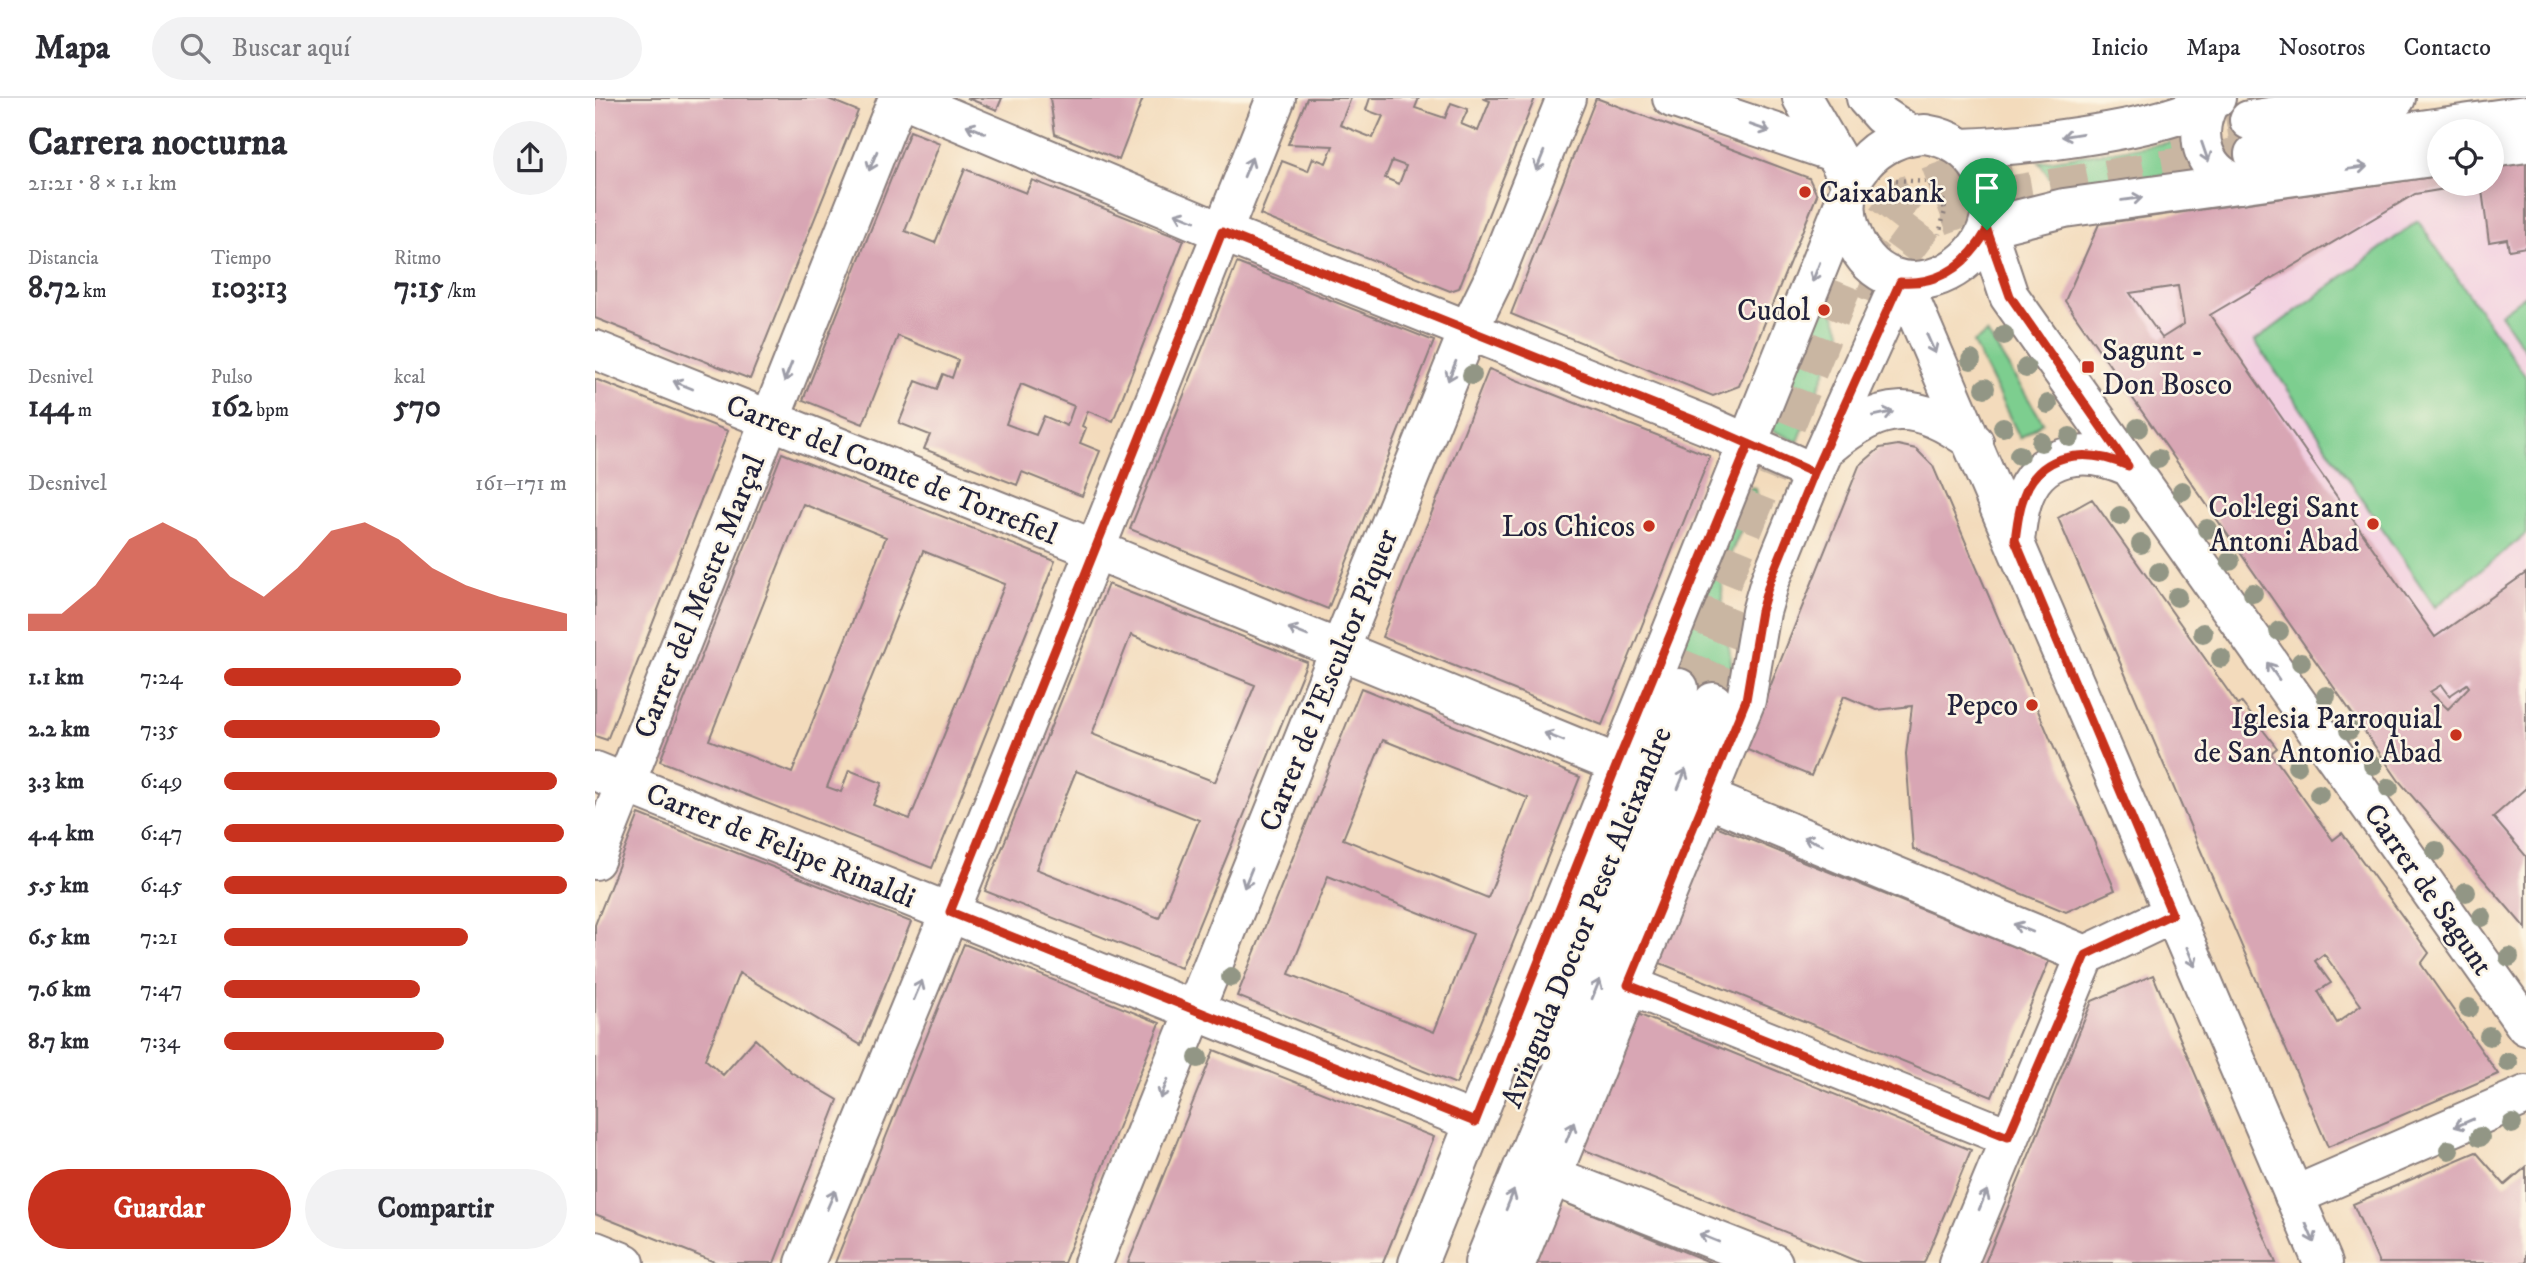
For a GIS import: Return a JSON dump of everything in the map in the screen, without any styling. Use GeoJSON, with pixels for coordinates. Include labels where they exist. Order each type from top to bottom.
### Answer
{"type":"FeatureCollection","features":[{"type":"Feature","properties":{"kind":"street"},"geometry":{"type":"LineString","coordinates":[[901,98],[1222,232],[1469,329],[1749,444],[1820,461]]}},
{"type":"Feature","properties":{"kind":"street","name":"Carrer del Mestre Marçal"},"geometry":{"type":"LineString","coordinates":[[595,860],[610,777],[769,420],[901,98]]}},
{"type":"Feature","properties":{"kind":"street"},"geometry":{"type":"LineString","coordinates":[[805,1263],[950,912],[1276,98]]}},
{"type":"Feature","properties":{"kind":"street","name":"Carrer de l'Escultor Piquer"},"geometry":{"type":"LineString","coordinates":[[1093,1263],[1469,329],[1493,280],[1566,98]]}},
{"type":"Feature","properties":{"kind":"street"},"geometry":{"type":"LineString","coordinates":[[1672,98],[1846,174]]}},
{"type":"Feature","properties":{"kind":"street"},"geometry":{"type":"LineString","coordinates":[[1803,98],[1846,174],[1849,223],[1856,245],[1871,264],[1902,282],[1931,280],[1953,270],[1966,260],[1988,228],[1989,192],[1985,178],[1975,160],[1962,148],[1938,136],[1911,135],[1876,149],[1860,167],[1846,174]]}},
{"type":"Feature","properties":{"kind":"street"},"geometry":{"type":"LineString","coordinates":[[1866,98],[1881,115],[1911,135]]}},
{"type":"Feature","properties":{"kind":"street"},"geometry":{"type":"LineString","coordinates":[[1988,228],[2248,153],[2396,98]]}},
{"type":"Feature","properties":{"kind":"street"},"geometry":{"type":"LineString","coordinates":[[1962,148],[2003,146],[2171,119],[2212,100]]}},
{"type":"Feature","properties":{"kind":"street"},"geometry":{"type":"LineString","coordinates":[[2212,100],[2200,120],[2201,141],[2210,163],[2225,180],[2248,153],[2526,115]]}},
{"type":"Feature","properties":{"kind":"street"},"geometry":{"type":"LineString","coordinates":[[2504,146],[2526,143]]}},
{"type":"Feature","properties":{"kind":"street"},"geometry":{"type":"LineString","coordinates":[[2248,153],[2427,156]]}},
{"type":"Feature","properties":{"kind":"street","name":"Avinguda Doctor Peset Aleixandre"},"geometry":{"type":"LineString","coordinates":[[1418,1263],[1617,764],[1749,444],[1846,174]]}},
{"type":"Feature","properties":{"kind":"street","name":"Carrer de Sagunt"},"geometry":{"type":"LineString","coordinates":[[1988,228],[2010,296],[2526,1026]]}},
{"type":"Feature","properties":{"kind":"street"},"geometry":{"type":"LineString","coordinates":[[1902,282],[1974,442],[2172,914],[2323,1263]]}},
{"type":"Feature","properties":{"kind":"street"},"geometry":{"type":"LineString","coordinates":[[1516,1263],[1746,700],[1761,611],[1770,581],[1820,461],[1902,282]]}},
{"type":"Feature","properties":{"kind":"street","name":"Carrer del Comte de Torrefiel"},"geometry":{"type":"LineString","coordinates":[[595,350],[1341,649],[1617,764]]}},
{"type":"Feature","properties":{"kind":"street"},"geometry":{"type":"LineString","coordinates":[[1820,461],[1854,425],[1875,414],[1898,411],[1945,421],[1974,442]]}},
{"type":"Feature","properties":{"kind":"street"},"geometry":{"type":"LineString","coordinates":[[2015,540],[2027,489],[2046,466],[2081,454],[2105,456],[2128,466]]}},
{"type":"Feature","properties":{"kind":"street","name":"Avinguda Doctor Peset Aleixandre"},"geometry":{"type":"LineString","coordinates":[[1445,1263],[1696,695],[1484,1263]]}},
{"type":"Feature","properties":{"kind":"street","name":"Carrer de Felipe Rinaldi"},"geometry":{"type":"LineString","coordinates":[[610,777],[1475,1122]]}},
{"type":"Feature","properties":{"kind":"street"},"geometry":{"type":"LineString","coordinates":[[1705,797],[2086,955]]}},
{"type":"Feature","properties":{"kind":"street"},"geometry":{"type":"LineString","coordinates":[[1958,1263],[2008,1137],[2086,955],[2172,914]]}},
{"type":"Feature","properties":{"kind":"street"},"geometry":{"type":"LineString","coordinates":[[1628,985],[2008,1137]]}},
{"type":"Feature","properties":{"kind":"street"},"geometry":{"type":"LineString","coordinates":[[2294,1196],[2526,1095]]}},
{"type":"Feature","properties":{"kind":"street"},"geometry":{"type":"LineString","coordinates":[[1552,1176],[1773,1263]]}},
{"type":"Feature","properties":{"kind":"street"},"geometry":{"type":"LineString","coordinates":[[595,1251],[625,1263]]}},
{"type":"Feature","properties":{"kind":"path"},"geometry":{"type":"LineString","coordinates":[[1900,183],[1912,180],[1928,182],[1942,194],[1945,211],[1939,235]]}},
{"type":"Feature","properties":{"kind":"shaded area","name":"Col·legi Sant Antoni Abad"},"geometry":{"type":"Polygon","coordinates":[[[2526,163],[2526,929],[2399,781],[2065,301],[2099,224],[2427,178],[2427,196],[2504,196],[2504,177],[2526,163]]]}},
{"type":"Feature","properties":{"kind":"green space"},"geometry":{"type":"Polygon","coordinates":[[[2192,139],[2202,170],[2058,190],[2039,162],[2192,139]]]}},
{"type":"Feature","properties":{"kind":"green space"},"geometry":{"type":"Polygon","coordinates":[[[2418,221],[2526,377],[2526,534],[2435,607],[2255,341],[2418,221]]]}},
{"type":"Feature","properties":{"kind":"green space"},"geometry":{"type":"Polygon","coordinates":[[[1822,281],[1841,331],[1798,442],[1765,427],[1822,281]]]}},
{"type":"Feature","properties":{"kind":"green space"},"geometry":{"type":"Polygon","coordinates":[[[2526,295],[2526,351],[2500,314],[2526,295]]]}},
{"type":"Feature","properties":{"kind":"green space"},"geometry":{"type":"Polygon","coordinates":[[[1987,333],[2043,422],[2020,438],[1973,343],[1987,333]]]}},
{"type":"Feature","properties":{"kind":"green space"},"geometry":{"type":"Polygon","coordinates":[[[1752,488],[1756,489],[1757,496],[1734,546],[1723,585],[1723,609],[1732,684],[1670,659],[1743,497],[1752,488]]]}},
{"type":"Feature","properties":{"kind":"building"},"geometry":{"type":"Polygon","coordinates":[[[595,98],[826,98],[858,111],[750,379],[595,318],[595,98]]]}},
{"type":"Feature","properties":{"kind":"building"},"geometry":{"type":"Polygon","coordinates":[[[967,98],[1002,98],[997,110],[967,98]]]}},
{"type":"Feature","properties":{"kind":"building"},"geometry":{"type":"Polygon","coordinates":[[[1050,98],[1143,98],[1119,160],[1055,134],[1050,98]]]}},
{"type":"Feature","properties":{"kind":"building"},"geometry":{"type":"Polygon","coordinates":[[[1307,98],[1351,98],[1340,125],[1373,138],[1383,116],[1366,110],[1370,98],[1419,98],[1415,108],[1445,118],[1451,103],[1468,109],[1461,124],[1478,131],[1490,101],[1482,98],[1535,98],[1459,288],[1450,291],[1260,215],[1282,161],[1308,171],[1313,158],[1326,163],[1333,146],[1288,144],[1307,98]],[[1392,161],[1385,178],[1399,184],[1406,166],[1392,161]]]}},
{"type":"Feature","properties":{"kind":"building"},"geometry":{"type":"Polygon","coordinates":[[[1596,98],[1809,178],[1817,195],[1739,386],[1713,396],[1511,314],[1596,98]]]}},
{"type":"Feature","properties":{"kind":"building"},"geometry":{"type":"Polygon","coordinates":[[[910,131],[940,143],[905,231],[935,243],[965,169],[1026,193],[1032,180],[1184,240],[1113,421],[1088,411],[1082,426],[1086,428],[1080,443],[1100,451],[1082,496],[1022,472],[1017,485],[924,449],[930,435],[899,423],[916,381],[937,389],[943,374],[952,378],[958,360],[898,336],[863,424],[803,400],[910,131]],[[1021,384],[1006,424],[1036,435],[1044,416],[1067,426],[1074,406],[1021,384]]]}},
{"type":"Feature","properties":{"kind":"building"},"geometry":{"type":"Polygon","coordinates":[[[2526,163],[2526,247],[2509,250],[2507,239],[2489,242],[2483,196],[2504,196],[2504,166],[2526,163]]]}},
{"type":"Feature","properties":{"kind":"building"},"geometry":{"type":"Polygon","coordinates":[[[2427,178],[2427,192],[2415,194],[2210,315],[2435,637],[2526,573],[2526,788],[2493,817],[2526,856],[2526,929],[2399,781],[2065,301],[2099,224],[2427,178]],[[2178,286],[2130,293],[2162,338],[2184,324],[2178,286]],[[2467,684],[2449,696],[2441,685],[2430,692],[2448,709],[2469,687],[2467,684]]]}},
{"type":"Feature","properties":{"kind":"building"},"geometry":{"type":"Polygon","coordinates":[[[1237,263],[1434,341],[1328,609],[1130,529],[1237,263]]]}},
{"type":"Feature","properties":{"kind":"building"},"geometry":{"type":"Polygon","coordinates":[[[1489,369],[1710,456],[1602,725],[1382,637],[1489,369]]]}},
{"type":"Feature","properties":{"kind":"building"},"geometry":{"type":"Polygon","coordinates":[[[595,379],[728,431],[607,740],[595,736],[595,379]]]}},
{"type":"Feature","properties":{"kind":"building"},"geometry":{"type":"Polygon","coordinates":[[[1898,445],[1916,449],[1933,466],[2115,890],[2066,912],[1913,849],[1906,754],[1912,706],[1877,710],[1844,696],[1811,776],[1745,749],[1859,466],[1880,448],[1898,445]]]}},
{"type":"Feature","properties":{"kind":"building"},"geometry":{"type":"Polygon","coordinates":[[[782,453],[1055,561],[932,868],[660,761],[782,453]],[[803,504],[709,740],[792,773],[886,537],[803,504]],[[923,551],[827,787],[841,792],[849,770],[882,783],[873,805],[910,819],[1005,584],[923,551]]]}},
{"type":"Feature","properties":{"kind":"building"},"geometry":{"type":"Polygon","coordinates":[[[2092,499],[2238,705],[2241,702],[2277,748],[2271,753],[2333,840],[2342,833],[2429,953],[2421,964],[2498,1074],[2328,1147],[2058,518],[2092,499]],[[2324,954],[2315,961],[2331,983],[2318,991],[2337,1023],[2361,1005],[2324,954]]]}},
{"type":"Feature","properties":{"kind":"building"},"geometry":{"type":"Polygon","coordinates":[[[1108,584],[1307,662],[1181,968],[985,891],[1108,584]],[[1131,635],[1092,734],[1215,782],[1255,685],[1131,635]],[[1076,771],[1036,869],[1159,918],[1199,820],[1076,771]]]}},
{"type":"Feature","properties":{"kind":"building"},"geometry":{"type":"Polygon","coordinates":[[[1361,688],[1580,777],[1456,1084],[1237,996],[1361,688]],[[1383,740],[1343,839],[1488,898],[1528,798],[1383,740]],[[1328,876],[1289,974],[1434,1032],[1473,934],[1328,876]]]}},
{"type":"Feature","properties":{"kind":"building"},"geometry":{"type":"Polygon","coordinates":[[[639,814],[911,922],[861,1045],[739,973],[705,1059],[723,1075],[755,1039],[791,1072],[838,1100],[774,1263],[717,1263],[595,1214],[595,925],[639,814]]]}},
{"type":"Feature","properties":{"kind":"building"},"geometry":{"type":"Polygon","coordinates":[[[1711,824],[2049,961],[1992,1097],[1655,961],[1711,824]]]}},
{"type":"Feature","properties":{"kind":"building"},"geometry":{"type":"Polygon","coordinates":[[[964,944],[1160,1023],[1064,1263],[835,1263],[964,944]]]}},
{"type":"Feature","properties":{"kind":"building"},"geometry":{"type":"Polygon","coordinates":[[[2153,975],[2276,1263],[1985,1263],[2092,1001],[2153,975]]]}},
{"type":"Feature","properties":{"kind":"building"},"geometry":{"type":"Polygon","coordinates":[[[1635,1013],[1971,1150],[1924,1263],[1861,1263],[1580,1148],[1635,1013]]]}},
{"type":"Feature","properties":{"kind":"building"},"geometry":{"type":"Polygon","coordinates":[[[1214,1050],[1434,1137],[1383,1263],[1128,1263],[1214,1050]]]}},
{"type":"Feature","properties":{"kind":"building"},"geometry":{"type":"Polygon","coordinates":[[[2476,1152],[2505,1185],[2526,1167],[2526,1263],[2379,1263],[2353,1204],[2476,1152]]]}},
{"type":"Feature","properties":{"kind":"building"},"geometry":{"type":"Polygon","coordinates":[[[1558,1200],[1712,1263],[1533,1263],[1558,1200]]]}},
{"type":"Feature","properties":{"kind":"tunnel"},"geometry":{"type":"LineString","coordinates":[[2170,134],[2249,120]]}},
{"type":"Feature","properties":{"kind":"tunnel"},"geometry":{"type":"LineString","coordinates":[[1872,303],[1882,280],[1925,222],[1990,198],[2254,154]]}},
{"type":"Feature","properties":{"kind":"tunnel"},"geometry":{"type":"LineString","coordinates":[[1679,688],[1853,261],[1905,195],[1978,168],[2010,162]]}},
{"type":"Feature","properties":{"kind":"tunnel"},"geometry":{"type":"LineString","coordinates":[[1713,702],[1755,596]]}},
{"type":"Feature","properties":{"kind":"place","name":"Caixabank"},"geometry":{"type":"Point","coordinates":[1805,192]}},
{"type":"Feature","properties":{"kind":"place","name":"Cudol"},"geometry":{"type":"Point","coordinates":[1824,310]}},
{"type":"Feature","properties":{"kind":"place","name":"Sagunt - Don Bosco"},"geometry":{"type":"Point","coordinates":[2088,367]}},
{"type":"Feature","properties":{"kind":"place","name":"Col·legi Sant Antoni Abad"},"geometry":{"type":"Point","coordinates":[2373,524]}},
{"type":"Feature","properties":{"kind":"place","name":"Los Chicos"},"geometry":{"type":"Point","coordinates":[1649,526]}},
{"type":"Feature","properties":{"kind":"place","name":"Pepco"},"geometry":{"type":"Point","coordinates":[2032,705]}},
{"type":"Feature","properties":{"kind":"place","name":"Iglesia Parroquial de San Antonio Abad"},"geometry":{"type":"Point","coordinates":[2456,735]}},
{"type":"Feature","properties":{"kind":"route"},"geometry":{"type":"LineString","coordinates":[[1987,230],[1966,260],[1953,270],[1918,283],[1900,282],[1814,473],[1749,444],[1706,425],[1222,232],[950,912],[1475,1122],[1617,764],[1749,444],[1814,473],[1770,581],[1761,611],[1746,700],[1628,985],[2008,1137],[2086,955],[2172,914],[2015,540],[2021,503],[2036,475],[2046,466],[2062,458],[2081,454],[2105,456],[2128,466],[2010,296],[1987,230]]}}]}
